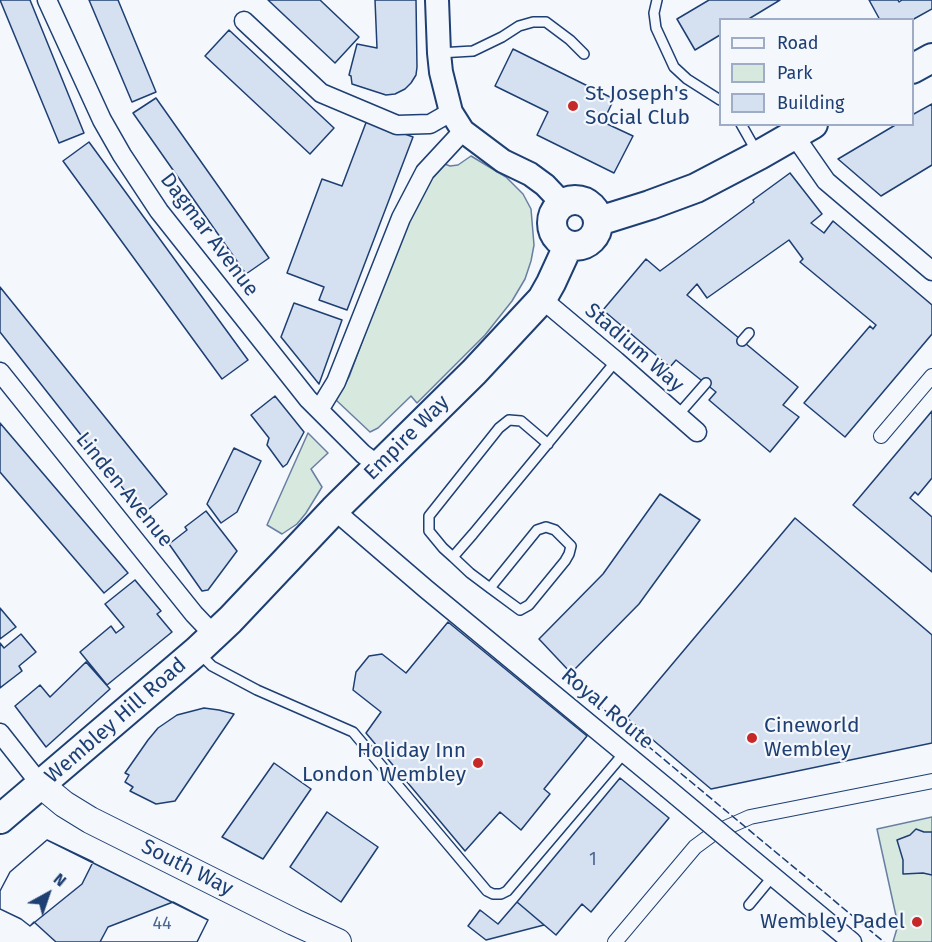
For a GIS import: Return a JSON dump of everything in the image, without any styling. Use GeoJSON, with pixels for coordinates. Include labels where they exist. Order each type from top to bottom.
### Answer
{"type":"FeatureCollection","features":[{"type":"Feature","properties":{"kind":"main road"},"geometry":{"type":"LineString","coordinates":[[914,68],[932,58]]}},
{"type":"Feature","properties":{"kind":"main road"},"geometry":{"type":"LineString","coordinates":[[598,221],[696,188],[803,130]]}},
{"type":"Feature","properties":{"kind":"main road"},"geometry":{"type":"LineString","coordinates":[[582,201],[593,208],[598,221],[595,236],[584,245],[568,246],[557,238],[552,220],[554,213],[562,203],[582,201]]}},
{"type":"Feature","properties":{"kind":"main road","name":"Empire Way"},"geometry":{"type":"LineString","coordinates":[[214,636],[334,510],[474,372],[542,299],[568,246]]}},
{"type":"Feature","properties":{"kind":"main road","name":"Wembley Hill Road"},"geometry":{"type":"LineString","coordinates":[[0,819],[214,636]]}},
{"type":"Feature","properties":{"kind":"main road","name":"South Way"},"geometry":{"type":"LineString","coordinates":[[41,785],[64,804],[90,820],[338,942]]}},
{"type":"Feature","properties":{"kind":"street","name":"Dagmar Avenue"},"geometry":{"type":"LineString","coordinates":[[47,0],[102,120],[159,211],[300,389],[363,454],[379,466]]}},
{"type":"Feature","properties":{"kind":"street"},"geometry":{"type":"LineString","coordinates":[[437,0],[441,72],[457,122],[503,161],[530,174],[562,203]]}},
{"type":"Feature","properties":{"kind":"street"},"geometry":{"type":"LineString","coordinates":[[244,21],[321,93],[397,125],[457,122]]}},
{"type":"Feature","properties":{"kind":"street"},"geometry":{"type":"LineString","coordinates":[[319,410],[336,382],[401,218],[425,172],[457,122]]}},
{"type":"Feature","properties":{"kind":"street"},"geometry":{"type":"LineString","coordinates":[[803,130],[826,182],[932,271]]}},
{"type":"Feature","properties":{"kind":"street","name":"Stadium Way"},"geometry":{"type":"LineString","coordinates":[[542,299],[697,432]]}},
{"type":"Feature","properties":{"kind":"street","name":"Linden Avenue"},"geometry":{"type":"LineString","coordinates":[[0,372],[214,636]]}},
{"type":"Feature","properties":{"kind":"street"},"geometry":{"type":"LineString","coordinates":[[881,436],[932,376]]}},
{"type":"Feature","properties":{"kind":"street","name":"Royal Route"},"geometry":{"type":"LineString","coordinates":[[334,510],[852,942]]}},
{"type":"Feature","properties":{"kind":"street"},"geometry":{"type":"LineString","coordinates":[[0,733],[41,785]]}},
{"type":"Feature","properties":{"kind":"street"},"geometry":{"type":"LineString","coordinates":[[615,942],[695,847],[714,833],[750,817],[932,781]]}},
{"type":"Feature","properties":{"kind":"lane"},"geometry":{"type":"LineString","coordinates":[[657,0],[654,13],[656,28],[674,67],[687,79],[719,99]]}},
{"type":"Feature","properties":{"kind":"lane"},"geometry":{"type":"LineString","coordinates":[[439,53],[473,51],[519,26],[533,22],[546,22],[584,54]]}},
{"type":"Feature","properties":{"kind":"lane"},"geometry":{"type":"LineString","coordinates":[[742,126],[759,155]]}},
{"type":"Feature","properties":{"kind":"lane"},"geometry":{"type":"LineString","coordinates":[[742,341],[749,333]]}},
{"type":"Feature","properties":{"kind":"lane"},"geometry":{"type":"LineString","coordinates":[[453,557],[616,361]]}},
{"type":"Feature","properties":{"kind":"lane"},"geometry":{"type":"LineString","coordinates":[[678,415],[706,383]]}},
{"type":"Feature","properties":{"kind":"lane"},"geometry":{"type":"LineString","coordinates":[[490,588],[537,530],[546,527],[555,530],[571,546],[565,561],[530,605],[520,610],[490,588],[470,573],[443,548],[429,531],[429,516],[499,428],[509,420],[521,421],[548,444]]}},
{"type":"Feature","properties":{"kind":"lane"},"geometry":{"type":"LineString","coordinates":[[214,636],[212,666],[248,685],[353,732],[487,891],[493,894],[507,891],[625,752]]}},
{"type":"Feature","properties":{"kind":"lane"},"geometry":{"type":"LineString","coordinates":[[749,904],[773,876]]}},
{"type":"Feature","properties":{"kind":"green space"},"geometry":{"type":"Polygon","coordinates":[[[471,156],[506,177],[523,194],[531,209],[534,245],[525,279],[512,301],[485,335],[417,403],[411,396],[378,428],[370,432],[336,400],[349,377],[415,199],[442,163],[450,166],[458,165],[471,156]]]}},
{"type":"Feature","properties":{"kind":"green space"},"geometry":{"type":"Polygon","coordinates":[[[308,433],[328,453],[311,469],[322,487],[297,524],[282,534],[267,525],[308,433]]]}},
{"type":"Feature","properties":{"kind":"green space"},"geometry":{"type":"Polygon","coordinates":[[[932,817],[932,942],[893,942],[898,925],[877,829],[932,817]]]}},
{"type":"Feature","properties":{"kind":"building"},"geometry":{"type":"Polygon","coordinates":[[[0,0],[30,0],[84,133],[59,143],[0,0]]]}},
{"type":"Feature","properties":{"kind":"building"},"geometry":{"type":"Polygon","coordinates":[[[89,0],[118,0],[156,92],[132,102],[89,0]]]}},
{"type":"Feature","properties":{"kind":"building"},"geometry":{"type":"Polygon","coordinates":[[[268,0],[320,0],[359,37],[335,63],[268,0]]]}},
{"type":"Feature","properties":{"kind":"building"},"geometry":{"type":"Polygon","coordinates":[[[375,0],[416,0],[416,75],[405,89],[395,94],[386,95],[352,84],[349,75],[357,44],[377,48],[375,0]]]}},
{"type":"Feature","properties":{"kind":"building"},"geometry":{"type":"Polygon","coordinates":[[[709,0],[780,0],[750,18],[719,18],[719,36],[695,50],[677,19],[709,0]]]}},
{"type":"Feature","properties":{"kind":"building"},"geometry":{"type":"Polygon","coordinates":[[[869,0],[898,0],[899,2],[902,0],[932,0],[932,9],[914,19],[879,18],[869,0]]]}},
{"type":"Feature","properties":{"kind":"building"},"geometry":{"type":"Polygon","coordinates":[[[229,30],[334,128],[310,154],[205,56],[229,30]]]}},
{"type":"Feature","properties":{"kind":"building","name":"St Joseph's Social Club"},"geometry":{"type":"Polygon","coordinates":[[[513,49],[614,99],[603,122],[633,136],[614,173],[537,135],[548,112],[495,86],[513,49]]]}},
{"type":"Feature","properties":{"kind":"building"},"geometry":{"type":"Polygon","coordinates":[[[156,98],[269,258],[246,274],[133,113],[156,98]]]}},
{"type":"Feature","properties":{"kind":"building"},"geometry":{"type":"Polygon","coordinates":[[[932,104],[932,165],[881,196],[838,159],[894,126],[914,126],[914,114],[932,104]]]}},
{"type":"Feature","properties":{"kind":"building"},"geometry":{"type":"Polygon","coordinates":[[[367,120],[413,137],[347,310],[319,300],[324,287],[287,273],[322,179],[342,186],[367,120]]]}},
{"type":"Feature","properties":{"kind":"building"},"geometry":{"type":"Polygon","coordinates":[[[89,142],[248,360],[222,379],[63,161],[89,142]]]}},
{"type":"Feature","properties":{"kind":"building"},"geometry":{"type":"Polygon","coordinates":[[[790,173],[822,214],[811,223],[824,233],[833,221],[932,305],[932,334],[845,437],[804,403],[870,326],[873,329],[876,325],[800,262],[803,259],[789,240],[707,298],[697,284],[687,295],[798,387],[783,405],[799,417],[770,452],[709,400],[716,392],[676,360],[670,367],[603,310],[646,259],[660,271],[790,173]]]}},
{"type":"Feature","properties":{"kind":"building"},"geometry":{"type":"Polygon","coordinates":[[[0,287],[167,494],[143,514],[0,332],[0,287]]]}},
{"type":"Feature","properties":{"kind":"building"},"geometry":{"type":"Polygon","coordinates":[[[294,303],[342,320],[319,384],[281,337],[294,303]]]}},
{"type":"Feature","properties":{"kind":"building"},"geometry":{"type":"Polygon","coordinates":[[[275,396],[304,432],[287,464],[283,467],[267,445],[269,438],[251,415],[275,396]]]}},
{"type":"Feature","properties":{"kind":"building"},"geometry":{"type":"Polygon","coordinates":[[[932,411],[932,478],[918,495],[915,492],[910,498],[932,517],[932,572],[853,505],[932,411]]]}},
{"type":"Feature","properties":{"kind":"building"},"geometry":{"type":"Polygon","coordinates":[[[0,423],[128,573],[104,593],[0,472],[0,423]]]}},
{"type":"Feature","properties":{"kind":"building"},"geometry":{"type":"Polygon","coordinates":[[[234,448],[261,461],[237,512],[221,523],[207,504],[234,448]]]}},
{"type":"Feature","properties":{"kind":"building"},"geometry":{"type":"Polygon","coordinates":[[[660,494],[700,520],[639,604],[571,673],[539,639],[603,574],[660,494]]]}},
{"type":"Feature","properties":{"kind":"building"},"geometry":{"type":"Polygon","coordinates":[[[206,511],[237,551],[208,590],[202,591],[169,544],[187,530],[185,527],[206,511]]]}},
{"type":"Feature","properties":{"kind":"building"},"geometry":{"type":"Polygon","coordinates":[[[795,518],[932,635],[932,743],[711,789],[627,718],[795,518]]]}},
{"type":"Feature","properties":{"kind":"building"},"geometry":{"type":"Polygon","coordinates":[[[135,580],[161,611],[157,614],[172,632],[107,685],[80,652],[111,626],[116,633],[124,627],[105,604],[135,580]]]}},
{"type":"Feature","properties":{"kind":"building"},"geometry":{"type":"Polygon","coordinates":[[[0,608],[16,627],[0,639],[0,608]]]}},
{"type":"Feature","properties":{"kind":"building","name":"Holiday Inn London Wembley"},"geometry":{"type":"Polygon","coordinates":[[[448,622],[587,736],[544,789],[550,794],[521,830],[500,812],[465,851],[366,733],[381,712],[353,690],[356,672],[369,656],[382,654],[406,673],[448,622]]]}},
{"type":"Feature","properties":{"kind":"building"},"geometry":{"type":"Polygon","coordinates":[[[21,634],[36,652],[19,666],[22,671],[0,688],[0,643],[4,648],[21,634]]]}},
{"type":"Feature","properties":{"kind":"building"},"geometry":{"type":"Polygon","coordinates":[[[86,662],[110,689],[46,747],[15,706],[40,685],[50,697],[86,662]]]}},
{"type":"Feature","properties":{"kind":"building"},"geometry":{"type":"Polygon","coordinates":[[[204,708],[234,714],[175,801],[156,804],[130,791],[133,787],[125,782],[129,775],[125,773],[158,728],[177,715],[204,708]]]}},
{"type":"Feature","properties":{"kind":"building"},"geometry":{"type":"Polygon","coordinates":[[[274,763],[311,789],[263,859],[222,837],[274,763]]]}},
{"type":"Feature","properties":{"kind":"building"},"geometry":{"type":"Polygon","coordinates":[[[620,778],[669,818],[591,912],[582,904],[556,935],[517,902],[620,778]]]}},
{"type":"Feature","properties":{"kind":"building"},"geometry":{"type":"Polygon","coordinates":[[[327,812],[378,847],[341,902],[290,867],[327,812]]]}},
{"type":"Feature","properties":{"kind":"building"},"geometry":{"type":"Polygon","coordinates":[[[916,829],[932,832],[932,875],[903,874],[903,860],[897,840],[910,835],[916,829]]]}},
{"type":"Feature","properties":{"kind":"building"},"geometry":{"type":"Polygon","coordinates":[[[47,840],[93,862],[82,884],[30,926],[0,909],[0,891],[10,872],[47,840]]]}},
{"type":"Feature","properties":{"kind":"building"},"geometry":{"type":"Polygon","coordinates":[[[47,840],[208,920],[197,942],[56,942],[34,922],[30,926],[0,909],[0,891],[10,872],[47,840]]]}},
{"type":"Feature","properties":{"kind":"building"},"geometry":{"type":"Polygon","coordinates":[[[173,902],[208,920],[197,942],[100,942],[108,927],[173,902]]]}},
{"type":"Feature","properties":{"kind":"building"},"geometry":{"type":"Polygon","coordinates":[[[517,902],[544,925],[486,940],[468,926],[480,910],[498,924],[517,902]]]}},
{"type":"Feature","properties":{"kind":"fence"},"geometry":{"type":"LineString","coordinates":[[596,703],[884,942]]}},
{"type":"Feature","properties":{"kind":"place","name":"St Joseph's Social Club"},"geometry":{"type":"Point","coordinates":[573,106]}},
{"type":"Feature","properties":{"kind":"place","name":"Cineworld Wembley"},"geometry":{"type":"Point","coordinates":[752,738]}},
{"type":"Feature","properties":{"kind":"place","name":"Holiday Inn London Wembley"},"geometry":{"type":"Point","coordinates":[478,763]}},
{"type":"Feature","properties":{"kind":"place","name":"Wembley Padel"},"geometry":{"type":"Point","coordinates":[917,922]}}]}
